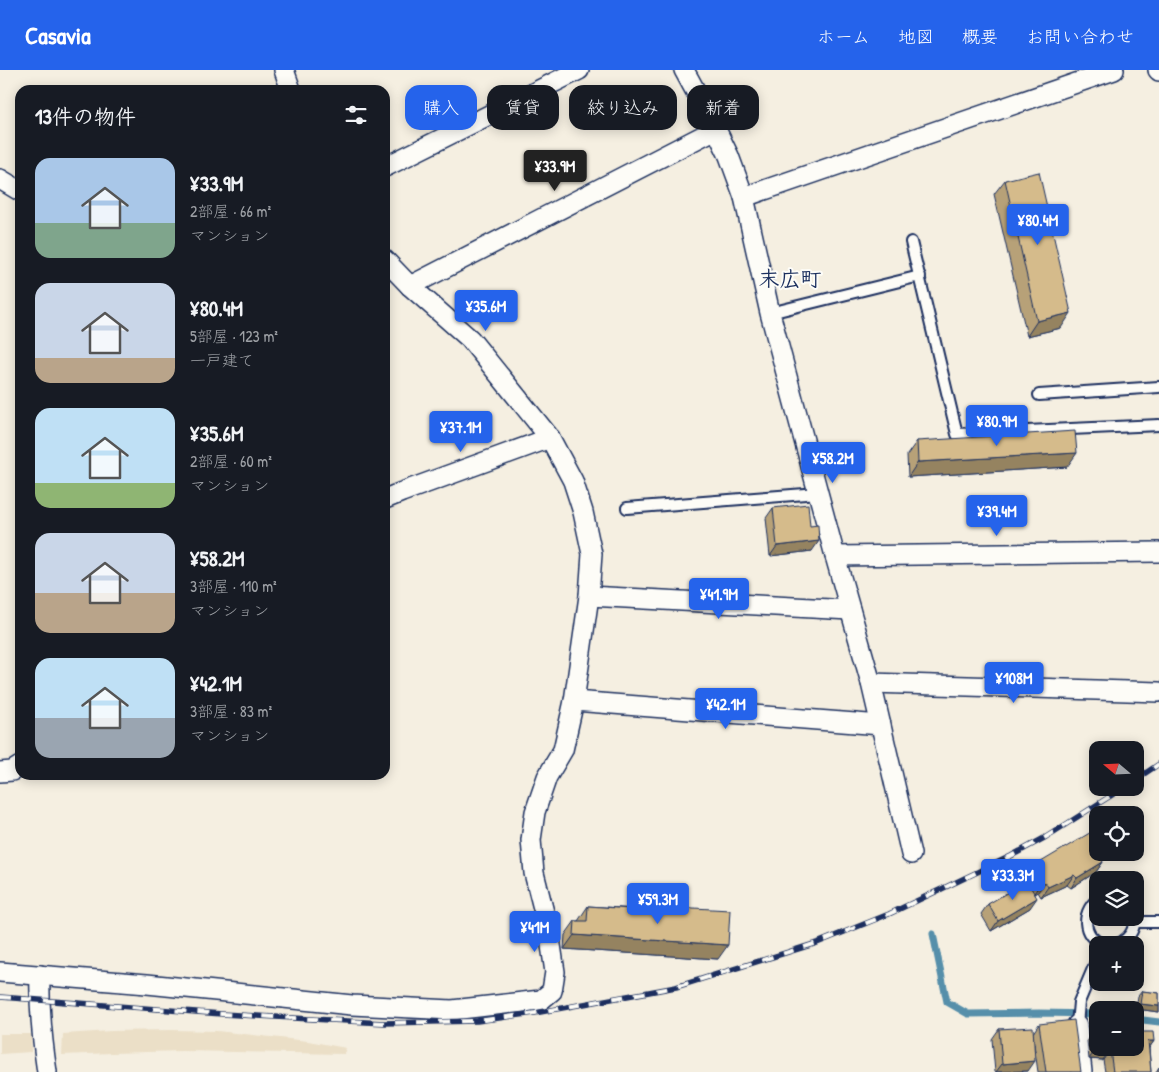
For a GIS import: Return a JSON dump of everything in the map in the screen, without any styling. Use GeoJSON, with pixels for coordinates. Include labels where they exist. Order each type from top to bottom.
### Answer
{"type":"FeatureCollection","features":[{"type":"Feature","properties":{"kind":"street"},"geometry":{"type":"LineString","coordinates":[[284,70],[289,85]]}},
{"type":"Feature","properties":{"kind":"street"},"geometry":{"type":"LineString","coordinates":[[390,164],[579,70]]}},
{"type":"Feature","properties":{"kind":"street"},"geometry":{"type":"LineString","coordinates":[[684,70],[692,85]]}},
{"type":"Feature","properties":{"kind":"street"},"geometry":{"type":"LineString","coordinates":[[744,197],[1114,70]]}},
{"type":"Feature","properties":{"kind":"street"},"geometry":{"type":"LineString","coordinates":[[410,286],[714,130]]}},
{"type":"Feature","properties":{"kind":"street"},"geometry":{"type":"LineString","coordinates":[[716,130],[729,156],[744,197],[770,313],[871,682],[911,854]]}},
{"type":"Feature","properties":{"kind":"street"},"geometry":{"type":"LineString","coordinates":[[0,179],[15,188]]}},
{"type":"Feature","properties":{"kind":"street"},"geometry":{"type":"LineString","coordinates":[[0,972],[361,1006],[452,1010],[541,1000],[552,991],[555,972],[549,932],[534,873],[531,840],[535,812],[547,777],[563,750],[574,702],[589,596],[592,554],[583,512],[573,481],[550,438],[470,340],[410,286],[390,265]]}},
{"type":"Feature","properties":{"kind":"street"},"geometry":{"type":"LineString","coordinates":[[390,497],[550,438]]}},
{"type":"Feature","properties":{"kind":"street"},"geometry":{"type":"LineString","coordinates":[[835,556],[1159,552]]}},
{"type":"Feature","properties":{"kind":"street"},"geometry":{"type":"LineString","coordinates":[[589,596],[850,610]]}},
{"type":"Feature","properties":{"kind":"street"},"geometry":{"type":"LineString","coordinates":[[871,682],[1159,692]]}},
{"type":"Feature","properties":{"kind":"street"},"geometry":{"type":"LineString","coordinates":[[574,702],[881,725]]}},
{"type":"Feature","properties":{"kind":"street"},"geometry":{"type":"LineString","coordinates":[[0,772],[15,769]]}},
{"type":"Feature","properties":{"kind":"street"},"geometry":{"type":"LineString","coordinates":[[40,975],[39,1001],[47,1072]]}},
{"type":"Feature","properties":{"kind":"street"},"geometry":{"type":"LineString","coordinates":[[1077,1025],[1082,1072]]}},
{"type":"Feature","properties":{"kind":"lane"},"geometry":{"type":"LineString","coordinates":[[911,242],[957,434],[1159,425]]}},
{"type":"Feature","properties":{"kind":"lane"},"geometry":{"type":"LineString","coordinates":[[770,313],[920,276]]}},
{"type":"Feature","properties":{"kind":"lane"},"geometry":{"type":"LineString","coordinates":[[1038,395],[1159,387]]}},
{"type":"Feature","properties":{"kind":"lane"},"geometry":{"type":"LineString","coordinates":[[627,508],[818,493]]}},
{"type":"Feature","properties":{"kind":"lane"},"geometry":{"type":"LineString","coordinates":[[1089,908],[1086,926],[1091,936]]}},
{"type":"Feature","properties":{"kind":"lane"},"geometry":{"type":"LineString","coordinates":[[1144,920],[1159,922]]}},
{"type":"Feature","properties":{"kind":"lane"},"geometry":{"type":"LineString","coordinates":[[1077,1025],[1079,1002],[1089,978]]}},
{"type":"Feature","properties":{"kind":"shaded area"},"geometry":{"type":"Polygon","coordinates":[[[172,1030],[217,1031],[308,1041],[346,1048],[344,1054],[182,1051],[62,1055],[63,1034],[172,1030]]]}},
{"type":"Feature","properties":{"kind":"shaded area"},"geometry":{"type":"Polygon","coordinates":[[[0,1034],[32,1034],[31,1052],[0,1054],[0,1034]]]}},
{"type":"Feature","properties":{"kind":"building"},"geometry":{"type":"Polygon","coordinates":[[[1039,172],[1071,313],[1037,321],[1005,180],[1039,172]]]}},
{"type":"Feature","properties":{"kind":"building"},"geometry":{"type":"Polygon","coordinates":[[[1075,431],[1077,453],[918,462],[917,441],[1075,431]]]}},
{"type":"Feature","properties":{"kind":"building"},"geometry":{"type":"Polygon","coordinates":[[[808,504],[810,526],[818,525],[819,541],[777,546],[773,508],[808,504]]]}},
{"type":"Feature","properties":{"kind":"building"},"geometry":{"type":"Polygon","coordinates":[[[1089,833],[1089,861],[1103,862],[1077,878],[1074,875],[1048,887],[1045,882],[1039,886],[1036,878],[1040,872],[1036,865],[1089,833]]]}},
{"type":"Feature","properties":{"kind":"building"},"geometry":{"type":"Polygon","coordinates":[[[1027,881],[1037,898],[998,921],[988,904],[1027,881]]]}},
{"type":"Feature","properties":{"kind":"building"},"geometry":{"type":"Polygon","coordinates":[[[588,906],[675,912],[675,907],[730,910],[728,945],[574,935],[575,921],[587,921],[588,906]]]}},
{"type":"Feature","properties":{"kind":"building"},"geometry":{"type":"Polygon","coordinates":[[[1142,991],[1159,993],[1159,1006],[1144,1004],[1144,1001],[1140,1001],[1142,991]]]}},
{"type":"Feature","properties":{"kind":"building"},"geometry":{"type":"Polygon","coordinates":[[[1074,1020],[1081,1072],[1046,1072],[1039,1024],[1074,1020]]]}},
{"type":"Feature","properties":{"kind":"building"},"geometry":{"type":"Polygon","coordinates":[[[1033,1027],[1035,1061],[1002,1064],[999,1029],[1033,1027]]]}},
{"type":"Feature","properties":{"kind":"building"},"geometry":{"type":"Polygon","coordinates":[[[1144,1032],[1153,1032],[1154,1041],[1148,1041],[1151,1072],[1113,1072],[1111,1056],[1144,1056],[1144,1032]]]}},
{"type":"Feature","properties":{"kind":"waterway"},"geometry":{"type":"LineString","coordinates":[[933,934],[947,1002],[968,1014],[1089,1014]]}},
{"type":"Feature","properties":{"kind":"waterway"},"geometry":{"type":"LineString","coordinates":[[1144,1020],[1159,1022]]}},
{"type":"Feature","properties":{"kind":"railway"},"geometry":{"type":"LineString","coordinates":[[1144,774],[1159,764]]}},
{"type":"Feature","properties":{"kind":"railway"},"geometry":{"type":"LineString","coordinates":[[0,997],[222,1014],[384,1023],[477,1021],[535,1013],[676,987],[817,943],[889,914],[1011,856],[1046,837],[1110,796]]}},
{"type":"Feature","properties":{"kind":"district","name":"末広町"},"geometry":{"type":"Point","coordinates":[790,278]}}]}
